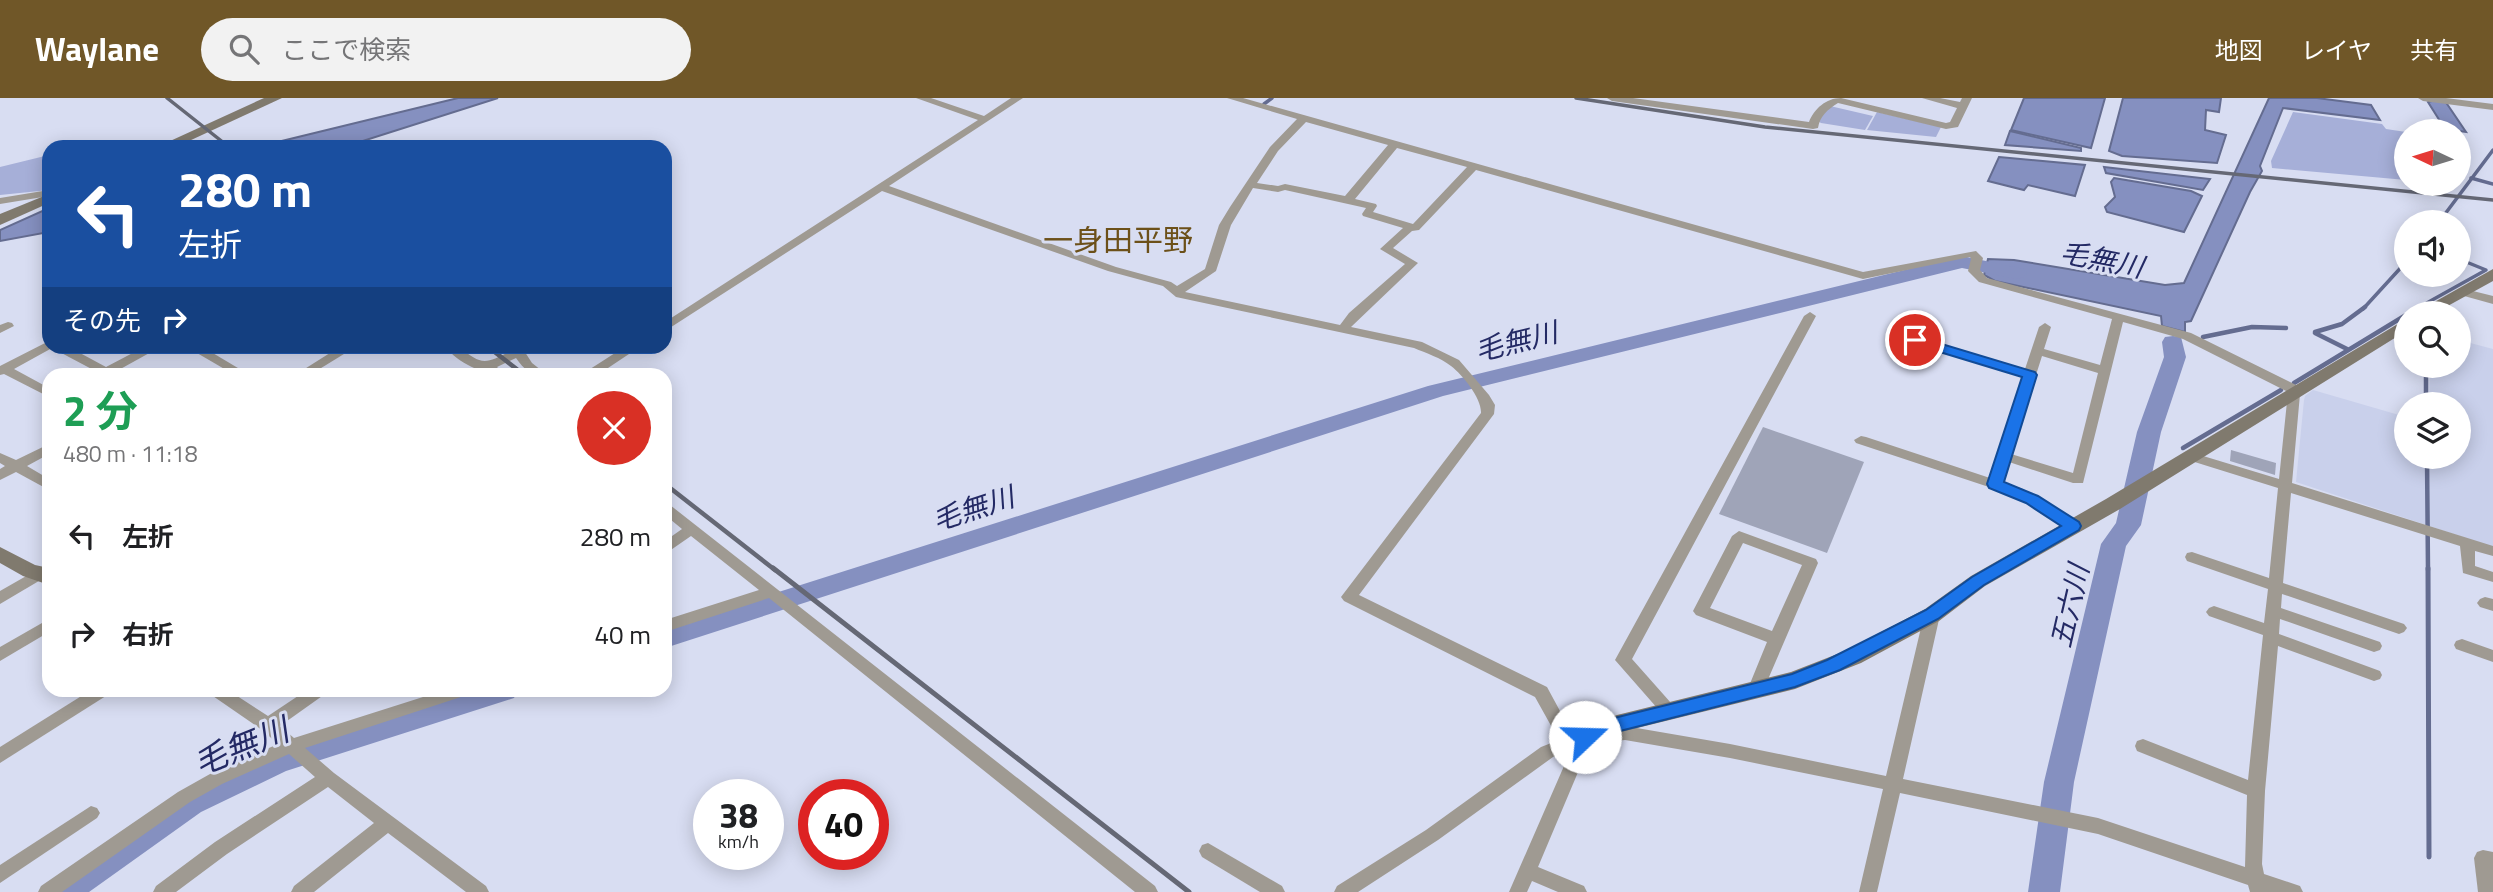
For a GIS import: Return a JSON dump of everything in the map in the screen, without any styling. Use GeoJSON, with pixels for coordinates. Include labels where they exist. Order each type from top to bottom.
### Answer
{"type":"FeatureCollection","features":[{"type":"Feature","properties":{"kind":"street"},"geometry":{"type":"LineString","coordinates":[[180,140],[275,98]]}},
{"type":"Feature","properties":{"kind":"street"},"geometry":{"type":"LineString","coordinates":[[921,98],[985,119]]}},
{"type":"Feature","properties":{"kind":"street"},"geometry":{"type":"LineString","coordinates":[[672,322],[1018,98]]}},
{"type":"Feature","properties":{"kind":"street"},"geometry":{"type":"LineString","coordinates":[[1232,98],[1863,276],[1972,253],[1976,275],[1990,282],[2187,336],[2296,392]]}},
{"type":"Feature","properties":{"kind":"street"},"geometry":{"type":"LineString","coordinates":[[1612,98],[1814,126],[1813,122],[1825,104],[1838,99],[1946,126],[1954,125],[1965,102],[1927,98]]}},
{"type":"Feature","properties":{"kind":"street"},"geometry":{"type":"LineString","coordinates":[[2423,98],[2493,107]]}},
{"type":"Feature","properties":{"kind":"street"},"geometry":{"type":"LineString","coordinates":[[1178,291],[1210,271],[1224,225],[1274,149],[1304,118]]}},
{"type":"Feature","properties":{"kind":"street"},"geometry":{"type":"LineString","coordinates":[[1940,136],[1946,126]]}},
{"type":"Feature","properties":{"kind":"street"},"geometry":{"type":"LineString","coordinates":[[1349,200],[1395,144]]}},
{"type":"Feature","properties":{"kind":"street"},"geometry":{"type":"LineString","coordinates":[[1252,185],[1278,189],[1284,187],[1372,206],[1367,214],[1415,228],[1474,166]]}},
{"type":"Feature","properties":{"kind":"street"},"geometry":{"type":"LineString","coordinates":[[881,187],[1112,269],[1167,285],[1180,294],[1418,345],[1455,363],[1483,395],[1489,405],[1487,414],[1349,597],[1541,692],[1577,740]]}},
{"type":"Feature","properties":{"kind":"street"},"geometry":{"type":"LineString","coordinates":[[0,201],[42,196]]}},
{"type":"Feature","properties":{"kind":"street"},"geometry":{"type":"LineString","coordinates":[[0,220],[42,199]]}},
{"type":"Feature","properties":{"kind":"street"},"geometry":{"type":"LineString","coordinates":[[1343,329],[1353,316],[1412,264],[1386,249],[1410,227]]}},
{"type":"Feature","properties":{"kind":"street"},"geometry":{"type":"LineString","coordinates":[[2445,301],[2493,274]]}},
{"type":"Feature","properties":{"kind":"street"},"geometry":{"type":"LineString","coordinates":[[2461,292],[2493,300]]}},
{"type":"Feature","properties":{"kind":"street"},"geometry":{"type":"LineString","coordinates":[[1671,712],[1623,660],[1810,316]]}},
{"type":"Feature","properties":{"kind":"street"},"geometry":{"type":"LineString","coordinates":[[2004,456],[2078,480],[2118,318]]}},
{"type":"Feature","properties":{"kind":"street"},"geometry":{"type":"LineString","coordinates":[[1995,484],[2045,327]]}},
{"type":"Feature","properties":{"kind":"street"},"geometry":{"type":"LineString","coordinates":[[1343,892],[1432,835],[1547,752],[1577,740],[1755,691],[1834,665],[1932,615],[1978,581],[2113,503],[2394,331]]}},
{"type":"Feature","properties":{"kind":"street"},"geometry":{"type":"LineString","coordinates":[[1915,340],[2030,375]]}},
{"type":"Feature","properties":{"kind":"street"},"geometry":{"type":"LineString","coordinates":[[2,370],[42,349]]}},
{"type":"Feature","properties":{"kind":"street"},"geometry":{"type":"LineString","coordinates":[[2037,351],[2105,371]]}},
{"type":"Feature","properties":{"kind":"street"},"geometry":{"type":"LineString","coordinates":[[75,354],[99,368]]}},
{"type":"Feature","properties":{"kind":"street"},"geometry":{"type":"LineString","coordinates":[[117,368],[142,354]]}},
{"type":"Feature","properties":{"kind":"street"},"geometry":{"type":"LineString","coordinates":[[206,354],[231,368]]}},
{"type":"Feature","properties":{"kind":"street"},"geometry":{"type":"LineString","coordinates":[[312,368],[337,354]]}},
{"type":"Feature","properties":{"kind":"street"},"geometry":{"type":"LineString","coordinates":[[459,354],[470,363],[484,368]]}},
{"type":"Feature","properties":{"kind":"street"},"geometry":{"type":"LineString","coordinates":[[496,368],[511,354]]}},
{"type":"Feature","properties":{"kind":"street"},"geometry":{"type":"LineString","coordinates":[[519,354],[534,368]]}},
{"type":"Feature","properties":{"kind":"street"},"geometry":{"type":"LineString","coordinates":[[600,368],[622,354]]}},
{"type":"Feature","properties":{"kind":"street"},"geometry":{"type":"LineString","coordinates":[[2,370],[42,390]]}},
{"type":"Feature","properties":{"kind":"street"},"geometry":{"type":"LineString","coordinates":[[2259,886],[2253,864],[2256,791],[2296,392]]}},
{"type":"Feature","properties":{"kind":"street"},"geometry":{"type":"LineString","coordinates":[[1861,440],[1995,484],[2032,499],[2073,526]]}},
{"type":"Feature","properties":{"kind":"street"},"geometry":{"type":"LineString","coordinates":[[0,475],[42,452]]}},
{"type":"Feature","properties":{"kind":"street"},"geometry":{"type":"LineString","coordinates":[[0,457],[42,481]]}},
{"type":"Feature","properties":{"kind":"street"},"geometry":{"type":"LineString","coordinates":[[2182,461],[2285,486],[2493,551]]}},
{"type":"Feature","properties":{"kind":"street"},"geometry":{"type":"LineString","coordinates":[[672,514],[1149,892]]}},
{"type":"Feature","properties":{"kind":"street"},"geometry":{"type":"LineString","coordinates":[[672,544],[691,529]]}},
{"type":"Feature","properties":{"kind":"street"},"geometry":{"type":"LineString","coordinates":[[1755,691],[1811,563],[1739,536],[1701,611],[1776,639]]}},
{"type":"Feature","properties":{"kind":"street"},"geometry":{"type":"LineString","coordinates":[[2467,543],[2468,569],[2493,577]]}},
{"type":"Feature","properties":{"kind":"street"},"geometry":{"type":"LineString","coordinates":[[0,554],[30,571],[42,572]]}},
{"type":"Feature","properties":{"kind":"street"},"geometry":{"type":"LineString","coordinates":[[2192,557],[2399,628]]}},
{"type":"Feature","properties":{"kind":"street"},"geometry":{"type":"LineString","coordinates":[[0,598],[42,575]]}},
{"type":"Feature","properties":{"kind":"street"},"geometry":{"type":"LineString","coordinates":[[672,624],[771,593]]}},
{"type":"Feature","properties":{"kind":"street"},"geometry":{"type":"LineString","coordinates":[[2273,611],[2374,646]]}},
{"type":"Feature","properties":{"kind":"street"},"geometry":{"type":"LineString","coordinates":[[2214,612],[2374,675]]}},
{"type":"Feature","properties":{"kind":"street"},"geometry":{"type":"LineString","coordinates":[[1868,892],[1932,615]]}},
{"type":"Feature","properties":{"kind":"street"},"geometry":{"type":"LineString","coordinates":[[0,655],[42,629]]}},
{"type":"Feature","properties":{"kind":"street"},"geometry":{"type":"LineString","coordinates":[[2462,645],[2493,656]]}},
{"type":"Feature","properties":{"kind":"street"},"geometry":{"type":"LineString","coordinates":[[0,756],[92,697]]}},
{"type":"Feature","properties":{"kind":"street"},"geometry":{"type":"LineString","coordinates":[[226,697],[268,725],[386,824],[480,892]]}},
{"type":"Feature","properties":{"kind":"street"},"geometry":{"type":"LineString","coordinates":[[268,725],[309,697]]}},
{"type":"Feature","properties":{"kind":"street"},"geometry":{"type":"LineString","coordinates":[[47,892],[185,796],[236,770],[315,737],[442,697]]}},
{"type":"Feature","properties":{"kind":"street"},"geometry":{"type":"LineString","coordinates":[[1621,729],[2098,826],[2259,886],[2294,892]]}},
{"type":"Feature","properties":{"kind":"street"},"geometry":{"type":"LineString","coordinates":[[1518,892],[1577,740]]}},
{"type":"Feature","properties":{"kind":"street"},"geometry":{"type":"LineString","coordinates":[[2143,746],[2256,791]]}},
{"type":"Feature","properties":{"kind":"street"},"geometry":{"type":"LineString","coordinates":[[162,892],[221,848],[328,778]]}},
{"type":"Feature","properties":{"kind":"street"},"geometry":{"type":"LineString","coordinates":[[0,875],[91,813]]}},
{"type":"Feature","properties":{"kind":"street"},"geometry":{"type":"LineString","coordinates":[[300,892],[386,824]]}},
{"type":"Feature","properties":{"kind":"street"},"geometry":{"type":"LineString","coordinates":[[1208,851],[1276,892]]}},
{"type":"Feature","properties":{"kind":"street"},"geometry":{"type":"LineString","coordinates":[[2487,892],[2483,858],[2493,860]]}},
{"type":"Feature","properties":{"kind":"street"},"geometry":{"type":"LineString","coordinates":[[1527,871],[1577,892]]}},
{"type":"Feature","properties":{"kind":"shaded area"},"geometry":{"type":"Polygon","coordinates":[[[458,98],[498,98],[366,140],[286,140],[458,98]]]}},
{"type":"Feature","properties":{"kind":"shaded area"},"geometry":{"type":"Polygon","coordinates":[[[2024,98],[2105,98],[2091,148],[2011,130],[2024,98]]]}},
{"type":"Feature","properties":{"kind":"shaded area"},"geometry":{"type":"Polygon","coordinates":[[[2123,98],[2221,98],[2219,112],[2206,110],[2205,130],[2226,135],[2217,163],[2122,156],[2109,151],[2123,98]]]}},
{"type":"Feature","properties":{"kind":"shaded area"},"geometry":{"type":"Polygon","coordinates":[[[2269,98],[2317,98],[2371,105],[2380,120],[2283,108],[2260,166],[2262,171],[2191,321],[2185,322],[2185,332],[2162,326],[2161,316],[1995,281],[1984,275],[1988,259],[2014,260],[2165,285],[2184,283],[2269,98]]]}},
{"type":"Feature","properties":{"kind":"shaded area"},"geometry":{"type":"Polygon","coordinates":[[[2443,98],[2457,119],[2439,119],[2428,102],[2443,98]]]}},
{"type":"Feature","properties":{"kind":"shaded area"},"geometry":{"type":"Polygon","coordinates":[[[1830,106],[1873,116],[1865,130],[1821,123],[1818,121],[1830,106]]]}},
{"type":"Feature","properties":{"kind":"shaded area"},"geometry":{"type":"Polygon","coordinates":[[[1877,112],[1941,127],[1936,137],[1867,130],[1877,112]]]}},
{"type":"Feature","properties":{"kind":"shaded area"},"geometry":{"type":"Polygon","coordinates":[[[2293,112],[2382,124],[2386,129],[2394,130],[2394,179],[2272,168],[2271,161],[2293,112]]]}},
{"type":"Feature","properties":{"kind":"shaded area"},"geometry":{"type":"Polygon","coordinates":[[[2010,131],[2081,148],[2081,151],[2005,145],[2010,131]]]}},
{"type":"Feature","properties":{"kind":"shaded area"},"geometry":{"type":"Polygon","coordinates":[[[42,157],[42,191],[0,195],[0,167],[42,157]]]}},
{"type":"Feature","properties":{"kind":"shaded area"},"geometry":{"type":"Polygon","coordinates":[[[1999,157],[2085,165],[2075,196],[2028,185],[2024,190],[1988,181],[1999,157]]]}},
{"type":"Feature","properties":{"kind":"shaded area"},"geometry":{"type":"Polygon","coordinates":[[[2104,167],[2210,179],[2203,190],[2106,173],[2104,167]]]}},
{"type":"Feature","properties":{"kind":"shaded area"},"geometry":{"type":"Polygon","coordinates":[[[2114,178],[2191,191],[2202,196],[2184,232],[2107,212],[2105,207],[2115,197],[2111,182],[2114,178]]]}},
{"type":"Feature","properties":{"kind":"shaded area"},"geometry":{"type":"Polygon","coordinates":[[[42,211],[42,233],[0,241],[0,230],[42,211]]]}},
{"type":"Feature","properties":{"kind":"shaded area"},"geometry":{"type":"Polygon","coordinates":[[[2471,343],[2493,349],[2493,547],[2296,482],[2304,400],[2313,390],[2394,414],[2394,469],[2471,469],[2471,392],[2429,392],[2430,378],[2471,378],[2471,343]]]}},
{"type":"Feature","properties":{"kind":"building"},"geometry":{"type":"Polygon","coordinates":[[[1763,427],[1864,462],[1827,553],[1719,514],[1763,427]]]}},
{"type":"Feature","properties":{"kind":"building"},"geometry":{"type":"Polygon","coordinates":[[[2231,450],[2276,463],[2275,475],[2230,461],[2231,450]]]}},
{"type":"Feature","properties":{"kind":"waterway"},"geometry":{"type":"LineString","coordinates":[[1264,104],[1272,98]]}},
{"type":"Feature","properties":{"kind":"waterway"},"geometry":{"type":"LineString","coordinates":[[2472,178],[2493,150]]}},
{"type":"Feature","properties":{"kind":"waterway"},"geometry":{"type":"LineString","coordinates":[[2448,210],[2472,178]]}},
{"type":"Feature","properties":{"kind":"waterway"},"geometry":{"type":"LineString","coordinates":[[2472,178],[2493,184]]}},
{"type":"Feature","properties":{"kind":"waterway","name":"毛無川"},"geometry":{"type":"LineString","coordinates":[[672,636],[1436,391],[1962,262],[2017,273]]}},
{"type":"Feature","properties":{"kind":"waterway"},"geometry":{"type":"LineString","coordinates":[[2471,264],[2486,270],[2471,278]]}},
{"type":"Feature","properties":{"kind":"waterway"},"geometry":{"type":"LineString","coordinates":[[2364,307],[2394,275]]}},
{"type":"Feature","properties":{"kind":"waterway"},"geometry":{"type":"LineString","coordinates":[[2430,301],[2455,287]]}},
{"type":"Feature","properties":{"kind":"waterway"},"geometry":{"type":"LineString","coordinates":[[2315,332],[2342,324],[2364,307]]}},
{"type":"Feature","properties":{"kind":"waterway"},"geometry":{"type":"LineString","coordinates":[[2294,383],[2394,322]]}},
{"type":"Feature","properties":{"kind":"waterway"},"geometry":{"type":"LineString","coordinates":[[2203,337],[2252,327],[2286,328]]}},
{"type":"Feature","properties":{"kind":"waterway"},"geometry":{"type":"LineString","coordinates":[[2315,333],[2347,349]]}},
{"type":"Feature","properties":{"kind":"waterway","name":"五六川"},"geometry":{"type":"LineString","coordinates":[[2044,892],[2059,782],[2114,544],[2128,525],[2149,432],[2175,357],[2173,342]]}},
{"type":"Feature","properties":{"kind":"waterway"},"geometry":{"type":"LineString","coordinates":[[2426,378],[2426,392]]}},
{"type":"Feature","properties":{"kind":"waterway"},"geometry":{"type":"LineString","coordinates":[[2183,448],[2281,390]]}},
{"type":"Feature","properties":{"kind":"waterway"},"geometry":{"type":"LineString","coordinates":[[2427,469],[2428,570]]}},
{"type":"Feature","properties":{"kind":"waterway"},"geometry":{"type":"LineString","coordinates":[[2428,568],[2429,857]]}},
{"type":"Feature","properties":{"kind":"waterway","name":"毛無川"},"geometry":{"type":"LineString","coordinates":[[63,892],[190,803],[239,778],[277,762],[482,697]]}},
{"type":"Feature","properties":{"kind":"railway"},"geometry":{"type":"LineString","coordinates":[[167,98],[220,140]]}},
{"type":"Feature","properties":{"kind":"railway"},"geometry":{"type":"LineString","coordinates":[[1576,98],[1765,127],[2493,200]]}},
{"type":"Feature","properties":{"kind":"railway"},"geometry":{"type":"LineString","coordinates":[[497,354],[515,368]]}},
{"type":"Feature","properties":{"kind":"railway"},"geometry":{"type":"LineString","coordinates":[[672,489],[775,570]]}},
{"type":"Feature","properties":{"kind":"railway"},"geometry":{"type":"LineString","coordinates":[[773,568],[1189,892]]}},
{"type":"Feature","properties":{"kind":"district","name":"一身田平野"},"geometry":{"type":"Point","coordinates":[1118,240]}},
{"type":"Feature","properties":{"kind":"route"},"geometry":{"type":"LineString","coordinates":[[1585,737],[1618,724],[1795,680],[1853,657],[1932,615],[1978,581],[2073,526],[2032,499],[1995,484],[2030,375],[1915,340]]}}]}
